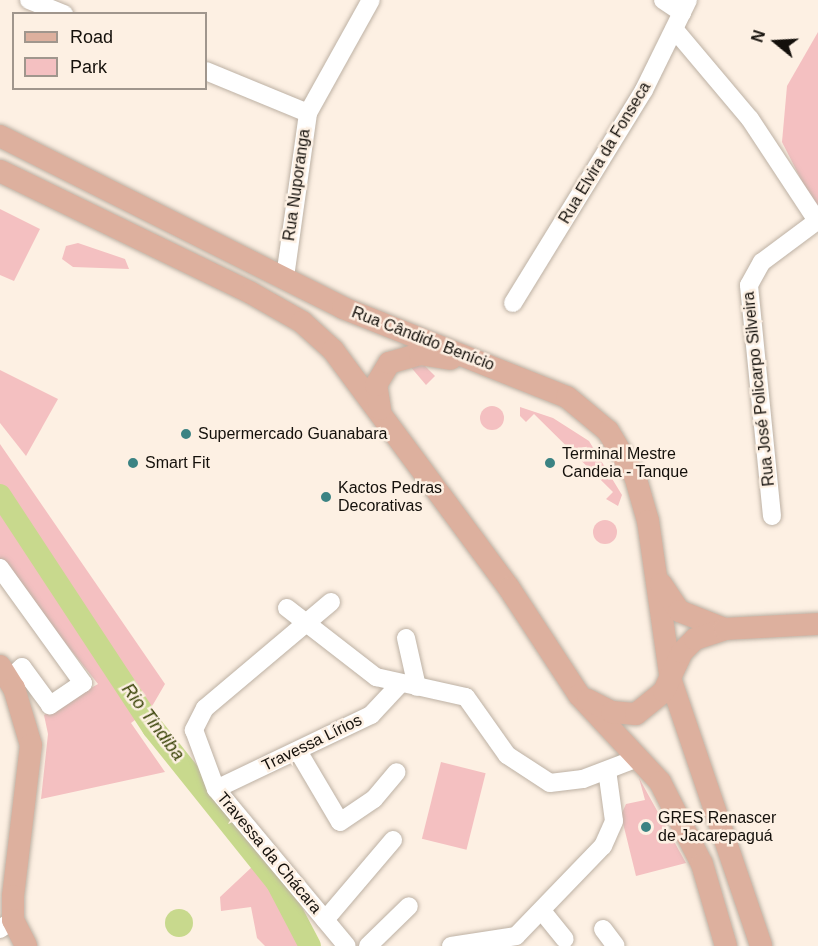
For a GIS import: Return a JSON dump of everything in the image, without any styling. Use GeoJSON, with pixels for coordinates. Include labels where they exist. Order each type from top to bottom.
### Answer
{"type":"FeatureCollection","features":[{"type":"Feature","properties":{"kind":"main road","name":"Rua Cândido Benício"},"geometry":{"type":"LineString","coordinates":[[0,136],[343,308],[567,397],[608,431],[634,476],[657,571],[670,681],[761,946]]}},
{"type":"Feature","properties":{"kind":"main road"},"geometry":{"type":"LineString","coordinates":[[0,171],[302,322],[333,350],[380,409],[579,694],[638,758],[676,808],[705,873],[726,946]]}},
{"type":"Feature","properties":{"kind":"main road"},"geometry":{"type":"LineString","coordinates":[[380,409],[379,379],[389,363],[406,355],[499,369]]}},
{"type":"Feature","properties":{"kind":"main road"},"geometry":{"type":"LineString","coordinates":[[657,571],[679,611],[725,629]]}},
{"type":"Feature","properties":{"kind":"main road"},"geometry":{"type":"LineString","coordinates":[[579,694],[612,712],[636,714],[652,706],[670,681],[689,644],[725,629],[818,624]]}},
{"type":"Feature","properties":{"kind":"main road"},"geometry":{"type":"LineString","coordinates":[[4,672],[31,745],[7,924],[26,946]]}},
{"type":"Feature","properties":{"kind":"street"},"geometry":{"type":"LineString","coordinates":[[29,0],[59,12]]}},
{"type":"Feature","properties":{"kind":"street","name":"Rua Nuporanga"},"geometry":{"type":"LineString","coordinates":[[285,277],[308,113],[371,0]]}},
{"type":"Feature","properties":{"kind":"street"},"geometry":{"type":"LineString","coordinates":[[663,0],[685,7]]}},
{"type":"Feature","properties":{"kind":"street","name":"Rua Elvira da Fonseca"},"geometry":{"type":"LineString","coordinates":[[513,303],[675,30],[685,7]]}},
{"type":"Feature","properties":{"kind":"street"},"geometry":{"type":"LineString","coordinates":[[675,30],[750,119],[817,222]]}},
{"type":"Feature","properties":{"kind":"street"},"geometry":{"type":"LineString","coordinates":[[207,71],[308,113]]}},
{"type":"Feature","properties":{"kind":"street","name":"Rua José Policarpo Silveira"},"geometry":{"type":"LineString","coordinates":[[772,516],[748,285],[762,262],[817,222]]}},
{"type":"Feature","properties":{"kind":"street"},"geometry":{"type":"LineString","coordinates":[[0,568],[83,683],[50,705],[22,667],[4,672]]}},
{"type":"Feature","properties":{"kind":"street","name":"Travessa da Chácara"},"geometry":{"type":"LineString","coordinates":[[331,602],[199,714],[196,743],[216,789],[347,946]]}},
{"type":"Feature","properties":{"kind":"street"},"geometry":{"type":"LineString","coordinates":[[287,609],[376,677],[408,686],[466,697],[507,755],[537,778],[562,784],[638,758]]}},
{"type":"Feature","properties":{"kind":"street"},"geometry":{"type":"LineString","coordinates":[[405,638],[408,686]]}},
{"type":"Feature","properties":{"kind":"street","name":"Travessa Lírios"},"geometry":{"type":"LineString","coordinates":[[216,789],[371,715],[408,686]]}},
{"type":"Feature","properties":{"kind":"street"},"geometry":{"type":"LineString","coordinates":[[297,752],[340,822],[374,799],[397,772]]}},
{"type":"Feature","properties":{"kind":"street"},"geometry":{"type":"LineString","coordinates":[[450,946],[503,944],[516,936],[542,911],[611,834],[614,821],[607,770]]}},
{"type":"Feature","properties":{"kind":"street"},"geometry":{"type":"LineString","coordinates":[[325,920],[393,840]]}},
{"type":"Feature","properties":{"kind":"street"},"geometry":{"type":"LineString","coordinates":[[368,946],[409,906]]}},
{"type":"Feature","properties":{"kind":"street"},"geometry":{"type":"LineString","coordinates":[[542,911],[565,939]]}},
{"type":"Feature","properties":{"kind":"street"},"geometry":{"type":"LineString","coordinates":[[603,929],[616,946]]}},
{"type":"Feature","properties":{"kind":"green space"},"geometry":{"type":"Polygon","coordinates":[[[818,32],[818,213],[782,142],[787,86],[818,32]]]}},
{"type":"Feature","properties":{"kind":"green space"},"geometry":{"type":"Polygon","coordinates":[[[0,209],[40,229],[14,281],[0,275],[0,209]]]}},
{"type":"Feature","properties":{"kind":"green space"},"geometry":{"type":"Polygon","coordinates":[[[78,243],[125,259],[129,269],[73,267],[62,259],[66,246],[78,243]]]}},
{"type":"Feature","properties":{"kind":"green space"},"geometry":{"type":"Polygon","coordinates":[[[409,365],[425,366],[435,376],[426,385],[409,365]]]}},
{"type":"Feature","properties":{"kind":"green space"},"geometry":{"type":"Polygon","coordinates":[[[0,370],[58,399],[26,456],[0,423],[0,370]]]}},
{"type":"Feature","properties":{"kind":"green space"},"geometry":{"type":"Polygon","coordinates":[[[492,406],[501,409],[504,418],[501,427],[492,430],[483,427],[480,418],[483,409],[492,406]]]}},
{"type":"Feature","properties":{"kind":"green space"},"geometry":{"type":"Polygon","coordinates":[[[520,407],[553,418],[589,441],[622,495],[618,506],[606,499],[613,492],[534,414],[526,422],[520,416],[520,407]]]}},
{"type":"Feature","properties":{"kind":"green space"},"geometry":{"type":"Polygon","coordinates":[[[0,444],[165,684],[151,708],[131,723],[165,772],[41,799],[48,734],[44,715],[98,684],[0,561],[0,444]]]}},
{"type":"Feature","properties":{"kind":"green space"},"geometry":{"type":"Polygon","coordinates":[[[605,520],[613,524],[617,532],[613,540],[605,544],[597,540],[593,532],[597,524],[605,520]]]}},
{"type":"Feature","properties":{"kind":"green space"},"geometry":{"type":"Polygon","coordinates":[[[441,762],[486,773],[467,850],[422,839],[441,762]]]}},
{"type":"Feature","properties":{"kind":"green space","name":"GRES Renascer de Jacarepaguá"},"geometry":{"type":"Polygon","coordinates":[[[639,778],[686,863],[636,876],[621,815],[626,804],[645,800],[639,778]]]}},
{"type":"Feature","properties":{"kind":"green space"},"geometry":{"type":"Polygon","coordinates":[[[253,866],[306,946],[265,946],[257,938],[251,907],[221,911],[220,897],[253,866]]]}},
{"type":"Feature","properties":{"kind":"shaded area"},"geometry":{"type":"Polygon","coordinates":[[[179,909],[189,913],[193,923],[189,933],[179,937],[169,933],[165,923],[169,913],[179,909]]]}},
{"type":"Feature","properties":{"kind":"waterway","name":"Rio Tindiba"},"geometry":{"type":"LineString","coordinates":[[0,495],[153,728],[277,883],[310,946]]}},
{"type":"Feature","properties":{"kind":"place","name":"Supermercado Guanabara"},"geometry":{"type":"Point","coordinates":[186,434]}},
{"type":"Feature","properties":{"kind":"place","name":"Smart Fit"},"geometry":{"type":"Point","coordinates":[133,463]}},
{"type":"Feature","properties":{"kind":"place","name":"Terminal Mestre Candeia - Tanque"},"geometry":{"type":"Point","coordinates":[550,463]}},
{"type":"Feature","properties":{"kind":"place","name":"Kactos Pedras Decorativas"},"geometry":{"type":"Point","coordinates":[326,497]}},
{"type":"Feature","properties":{"kind":"place","name":"GRES Renascer de Jacarepaguá"},"geometry":{"type":"Point","coordinates":[646,827]}}]}
